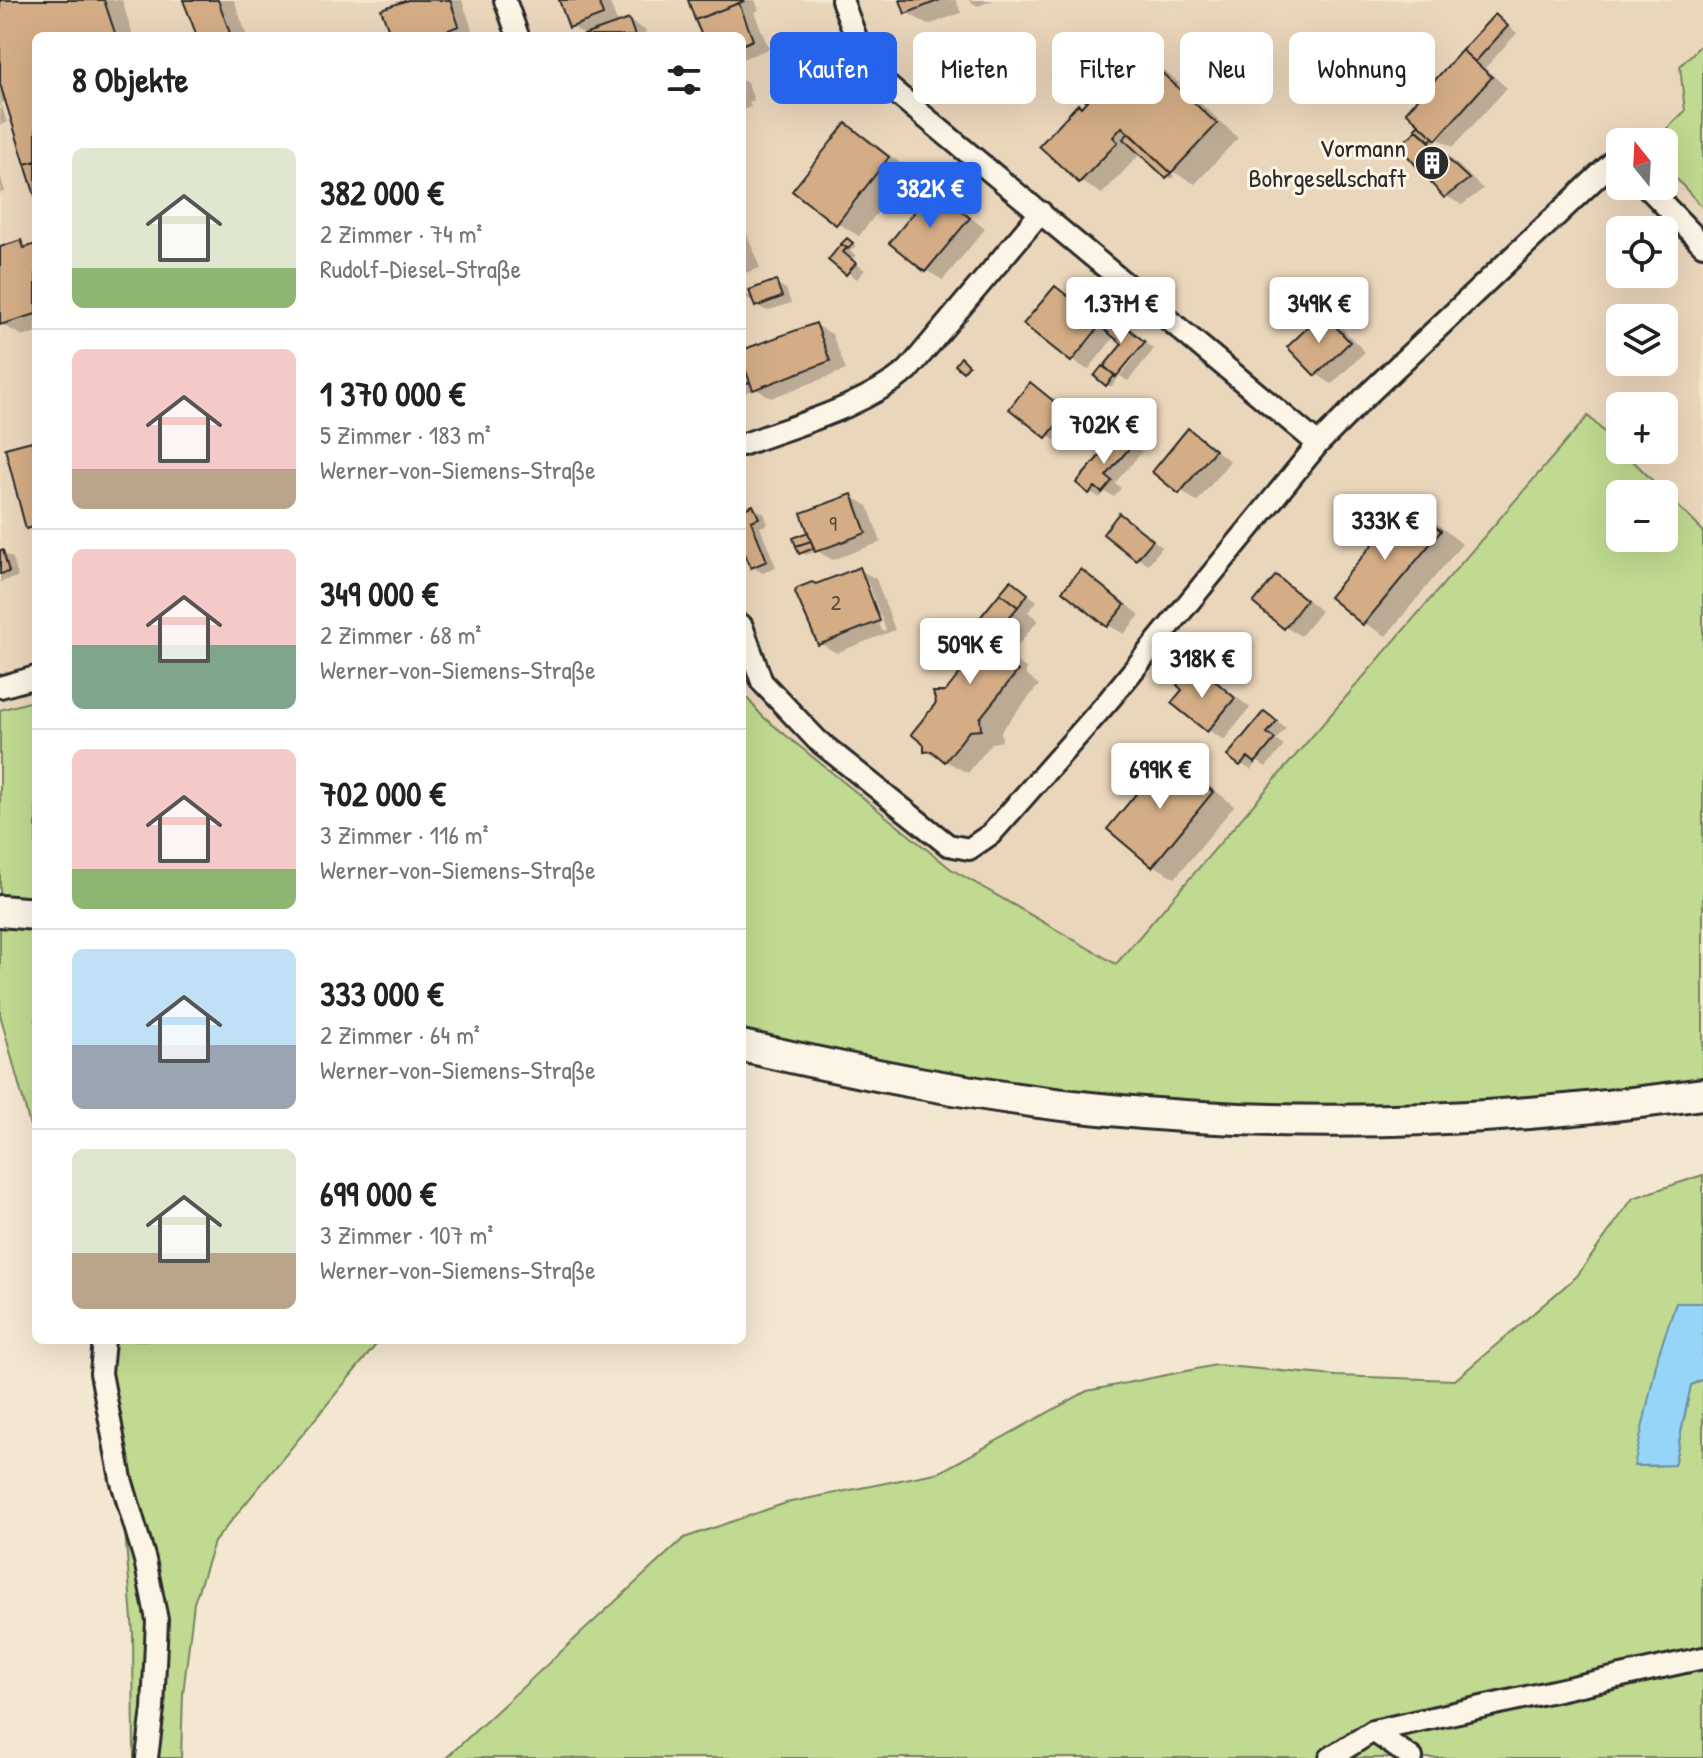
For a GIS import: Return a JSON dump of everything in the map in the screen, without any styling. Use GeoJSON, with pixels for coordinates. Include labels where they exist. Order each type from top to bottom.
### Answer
{"type":"FeatureCollection","features":[{"type":"Feature","properties":{"kind":"highway"},"geometry":{"type":"LineString","coordinates":[[0,911],[32,914]]}},
{"type":"Feature","properties":{"kind":"highway"},"geometry":{"type":"LineString","coordinates":[[746,1047],[924,1084],[1016,1099],[1197,1117],[1315,1122],[1509,1117],[1703,1094]]}},
{"type":"Feature","properties":{"kind":"street"},"geometry":{"type":"LineString","coordinates":[[505,0],[517,32]]}},
{"type":"Feature","properties":{"kind":"street"},"geometry":{"type":"LineString","coordinates":[[842,0],[872,73],[1318,444]]}},
{"type":"Feature","properties":{"kind":"street"},"geometry":{"type":"LineString","coordinates":[[746,637],[762,682],[817,740],[948,845],[969,849],[991,834],[1109,700],[1318,444],[1606,168]]}},
{"type":"Feature","properties":{"kind":"street"},"geometry":{"type":"LineString","coordinates":[[1660,200],[1703,245]]}},
{"type":"Feature","properties":{"kind":"street"},"geometry":{"type":"LineString","coordinates":[[746,443],[865,398],[890,385],[908,370],[950,322],[1041,212]]}},
{"type":"Feature","properties":{"kind":"street"},"geometry":{"type":"LineString","coordinates":[[0,687],[32,678]]}},
{"type":"Feature","properties":{"kind":"street"},"geometry":{"type":"LineString","coordinates":[[104,1344],[101,1373],[121,1479],[145,1560],[157,1620],[153,1709],[147,1758]]}},
{"type":"Feature","properties":{"kind":"street"},"geometry":{"type":"LineString","coordinates":[[1330,1758],[1373,1731],[1703,1658]]}},
{"type":"Feature","properties":{"kind":"street"},"geometry":{"type":"LineString","coordinates":[[1373,1731],[1412,1758]]}},
{"type":"Feature","properties":{"kind":"shaded area"},"geometry":{"type":"Polygon","coordinates":[[[0,0],[1703,0],[1703,531],[1678,506],[1678,480],[1652,480],[1636,464],[1678,464],[1678,392],[1606,392],[1606,434],[1587,416],[1116,964],[951,869],[762,716],[746,698],[746,32],[32,32],[32,701],[0,710],[0,0]]]}},
{"type":"Feature","properties":{"kind":"green space"},"geometry":{"type":"Polygon","coordinates":[[[1703,43],[1703,208],[1678,180],[1678,128],[1667,128],[1685,111],[1680,66],[1703,43]]]}},
{"type":"Feature","properties":{"kind":"green space"},"geometry":{"type":"Polygon","coordinates":[[[1588,416],[1606,434],[1606,464],[1636,464],[1652,480],[1606,480],[1606,552],[1678,552],[1678,506],[1703,531],[1703,1081],[1516,1104],[1238,1108],[1106,1098],[964,1079],[746,1036],[746,697],[762,716],[951,869],[1116,964],[1588,416]]]}},
{"type":"Feature","properties":{"kind":"green space"},"geometry":{"type":"Polygon","coordinates":[[[32,701],[32,903],[0,900],[0,710],[32,701]]]}},
{"type":"Feature","properties":{"kind":"green space"},"geometry":{"type":"Polygon","coordinates":[[[0,920],[32,924],[32,1133],[0,1014],[0,920]]]}},
{"type":"Feature","properties":{"kind":"green space"},"geometry":{"type":"Polygon","coordinates":[[[1703,1175],[1703,1303],[1676,1303],[1658,1356],[1635,1466],[1674,1465],[1691,1385],[1703,1379],[1703,1758],[446,1758],[684,1538],[786,1503],[940,1472],[1087,1391],[1216,1365],[1336,1376],[1455,1380],[1577,1276],[1633,1198],[1703,1175]]]}},
{"type":"Feature","properties":{"kind":"green space"},"geometry":{"type":"Polygon","coordinates":[[[112,1344],[377,1344],[214,1542],[194,1603],[183,1694],[181,1758],[134,1758],[133,1633],[109,1371],[112,1344]]]}},
{"type":"Feature","properties":{"kind":"water"},"geometry":{"type":"Polygon","coordinates":[[[1676,1303],[1703,1303],[1703,1379],[1691,1385],[1674,1465],[1634,1466],[1658,1356],[1676,1303]]]}},
{"type":"Feature","properties":{"kind":"building"},"geometry":{"type":"Polygon","coordinates":[[[0,0],[104,0],[115,32],[32,32],[32,162],[25,164],[0,84],[0,0]]]}},
{"type":"Feature","properties":{"kind":"building"},"geometry":{"type":"Polygon","coordinates":[[[183,0],[218,0],[230,32],[195,32],[183,0]]]}},
{"type":"Feature","properties":{"kind":"building"},"geometry":{"type":"Polygon","coordinates":[[[408,0],[450,0],[459,26],[443,32],[390,32],[381,9],[408,0]]]}},
{"type":"Feature","properties":{"kind":"building"},"geometry":{"type":"Polygon","coordinates":[[[559,0],[598,0],[603,15],[569,28],[559,0]]]}},
{"type":"Feature","properties":{"kind":"building"},"geometry":{"type":"Polygon","coordinates":[[[688,0],[743,0],[744,1],[695,20],[688,0]]]}},
{"type":"Feature","properties":{"kind":"building"},"geometry":{"type":"Polygon","coordinates":[[[900,0],[940,0],[905,14],[900,0]]]}},
{"type":"Feature","properties":{"kind":"building"},"geometry":{"type":"Polygon","coordinates":[[[739,3],[753,40],[746,43],[746,32],[700,32],[695,20],[739,3]]]}},
{"type":"Feature","properties":{"kind":"building"},"geometry":{"type":"Polygon","coordinates":[[[1495,14],[1508,26],[1475,62],[1462,50],[1495,14]]]}},
{"type":"Feature","properties":{"kind":"building"},"geometry":{"type":"Polygon","coordinates":[[[629,19],[634,32],[592,32],[629,19]]]}},
{"type":"Feature","properties":{"kind":"building"},"geometry":{"type":"Polygon","coordinates":[[[1462,50],[1492,77],[1436,140],[1406,112],[1413,104],[1435,104],[1435,80],[1462,50]]]}},
{"type":"Feature","properties":{"kind":"building"},"geometry":{"type":"Polygon","coordinates":[[[1164,75],[1180,90],[1180,104],[1195,104],[1217,124],[1171,173],[1122,127],[1113,137],[1118,142],[1079,183],[1039,146],[1078,104],[1081,107],[1084,104],[1164,104],[1164,75]]]}},
{"type":"Feature","properties":{"kind":"building"},"geometry":{"type":"Polygon","coordinates":[[[846,123],[889,157],[836,225],[792,191],[846,123]]]}},
{"type":"Feature","properties":{"kind":"building"},"geometry":{"type":"Polygon","coordinates":[[[1419,124],[1433,137],[1430,141],[1415,128],[1419,124]]]}},
{"type":"Feature","properties":{"kind":"building","name":"Vormann Bohrgesellschaft"},"geometry":{"type":"Polygon","coordinates":[[[1417,130],[1469,179],[1444,198],[1399,146],[1417,130]]]}},
{"type":"Feature","properties":{"kind":"building"},"geometry":{"type":"Polygon","coordinates":[[[1129,133],[1171,173],[1166,178],[1123,139],[1129,133]]]}},
{"type":"Feature","properties":{"kind":"building"},"geometry":{"type":"Polygon","coordinates":[[[32,162],[32,186],[25,164],[32,162]]]}},
{"type":"Feature","properties":{"kind":"building"},"geometry":{"type":"Polygon","coordinates":[[[934,188],[970,218],[925,272],[889,243],[934,188]]]}},
{"type":"Feature","properties":{"kind":"building"},"geometry":{"type":"Polygon","coordinates":[[[847,238],[853,243],[848,249],[841,244],[847,238]]]}},
{"type":"Feature","properties":{"kind":"building"},"geometry":{"type":"Polygon","coordinates":[[[21,240],[24,248],[32,245],[32,315],[0,325],[0,247],[21,240]]]}},
{"type":"Feature","properties":{"kind":"building"},"geometry":{"type":"Polygon","coordinates":[[[841,244],[847,248],[843,252],[856,263],[846,275],[828,260],[841,244]]]}},
{"type":"Feature","properties":{"kind":"building"},"geometry":{"type":"Polygon","coordinates":[[[776,280],[782,297],[755,307],[749,290],[776,280]]]}},
{"type":"Feature","properties":{"kind":"building"},"geometry":{"type":"Polygon","coordinates":[[[1055,286],[1102,323],[1071,362],[1023,324],[1055,286]]]}},
{"type":"Feature","properties":{"kind":"building"},"geometry":{"type":"Polygon","coordinates":[[[1323,313],[1350,342],[1315,376],[1287,347],[1323,313]]]}},
{"type":"Feature","properties":{"kind":"building"},"geometry":{"type":"Polygon","coordinates":[[[1110,314],[1145,342],[1116,377],[1104,366],[1122,344],[1100,326],[1110,314]]]}},
{"type":"Feature","properties":{"kind":"building"},"geometry":{"type":"Polygon","coordinates":[[[816,323],[830,361],[753,390],[746,371],[746,349],[816,323]]]}},
{"type":"Feature","properties":{"kind":"building"},"geometry":{"type":"Polygon","coordinates":[[[961,357],[969,365],[963,372],[955,365],[961,357]]]}},
{"type":"Feature","properties":{"kind":"building"},"geometry":{"type":"Polygon","coordinates":[[[1102,366],[1115,375],[1106,386],[1094,376],[1102,366]]]}},
{"type":"Feature","properties":{"kind":"building"},"geometry":{"type":"Polygon","coordinates":[[[1030,382],[1067,412],[1046,438],[1009,409],[1030,382]]]}},
{"type":"Feature","properties":{"kind":"building"},"geometry":{"type":"Polygon","coordinates":[[[1188,428],[1215,450],[1179,494],[1152,472],[1188,428]]]}},
{"type":"Feature","properties":{"kind":"building"},"geometry":{"type":"Polygon","coordinates":[[[1119,433],[1132,445],[1106,476],[1112,481],[1102,493],[1095,487],[1089,494],[1076,483],[1119,433]]]}},
{"type":"Feature","properties":{"kind":"building"},"geometry":{"type":"Polygon","coordinates":[[[32,441],[32,527],[26,529],[5,448],[32,441]]]}},
{"type":"Feature","properties":{"kind":"building"},"geometry":{"type":"Polygon","coordinates":[[[852,494],[866,533],[815,552],[801,513],[852,494]]]}},
{"type":"Feature","properties":{"kind":"building"},"geometry":{"type":"Polygon","coordinates":[[[1407,503],[1441,531],[1363,625],[1329,597],[1373,544],[1368,540],[1367,531],[1375,521],[1383,521],[1388,526],[1407,503]]]}},
{"type":"Feature","properties":{"kind":"building"},"geometry":{"type":"Polygon","coordinates":[[[753,505],[759,518],[751,521],[767,561],[751,568],[746,556],[746,508],[753,505]]]}},
{"type":"Feature","properties":{"kind":"building"},"geometry":{"type":"Polygon","coordinates":[[[1119,513],[1153,540],[1136,560],[1103,534],[1119,513]]]}},
{"type":"Feature","properties":{"kind":"building"},"geometry":{"type":"Polygon","coordinates":[[[808,532],[811,541],[796,546],[793,538],[808,532]]]}},
{"type":"Feature","properties":{"kind":"building"},"geometry":{"type":"Polygon","coordinates":[[[811,541],[814,548],[799,554],[796,546],[811,541]]]}},
{"type":"Feature","properties":{"kind":"building"},"geometry":{"type":"Polygon","coordinates":[[[0,550],[3,550],[9,572],[0,574],[0,550]]]}},
{"type":"Feature","properties":{"kind":"building"},"geometry":{"type":"Polygon","coordinates":[[[860,567],[880,621],[818,645],[795,592],[797,588],[860,567]]]}},
{"type":"Feature","properties":{"kind":"building"},"geometry":{"type":"Polygon","coordinates":[[[1081,569],[1125,605],[1107,627],[1062,591],[1081,569]]]}},
{"type":"Feature","properties":{"kind":"building"},"geometry":{"type":"Polygon","coordinates":[[[1276,575],[1306,600],[1284,629],[1253,603],[1276,575]]]}},
{"type":"Feature","properties":{"kind":"building"},"geometry":{"type":"Polygon","coordinates":[[[1011,580],[1028,594],[1018,607],[1000,593],[1011,580]]]}},
{"type":"Feature","properties":{"kind":"building"},"geometry":{"type":"Polygon","coordinates":[[[1000,593],[1018,607],[994,635],[995,654],[1005,653],[1004,660],[1018,671],[980,718],[981,730],[969,731],[945,762],[932,751],[924,752],[924,745],[911,734],[936,703],[933,692],[945,692],[976,653],[961,641],[1000,593]]]}},
{"type":"Feature","properties":{"kind":"building"},"geometry":{"type":"Polygon","coordinates":[[[1200,668],[1235,698],[1207,732],[1171,703],[1182,690],[1177,685],[1183,677],[1189,682],[1200,668]]]}},
{"type":"Feature","properties":{"kind":"building"},"geometry":{"type":"Polygon","coordinates":[[[1264,711],[1277,721],[1267,733],[1275,739],[1255,763],[1248,757],[1240,766],[1227,756],[1264,711]]]}},
{"type":"Feature","properties":{"kind":"building"},"geometry":{"type":"Polygon","coordinates":[[[1168,755],[1213,792],[1152,867],[1107,829],[1168,755]]]}},
{"type":"Feature","properties":{"kind":"place","name":"Vormann Bohrgesellschaft"},"geometry":{"type":"Point","coordinates":[1432,163]}}]}
